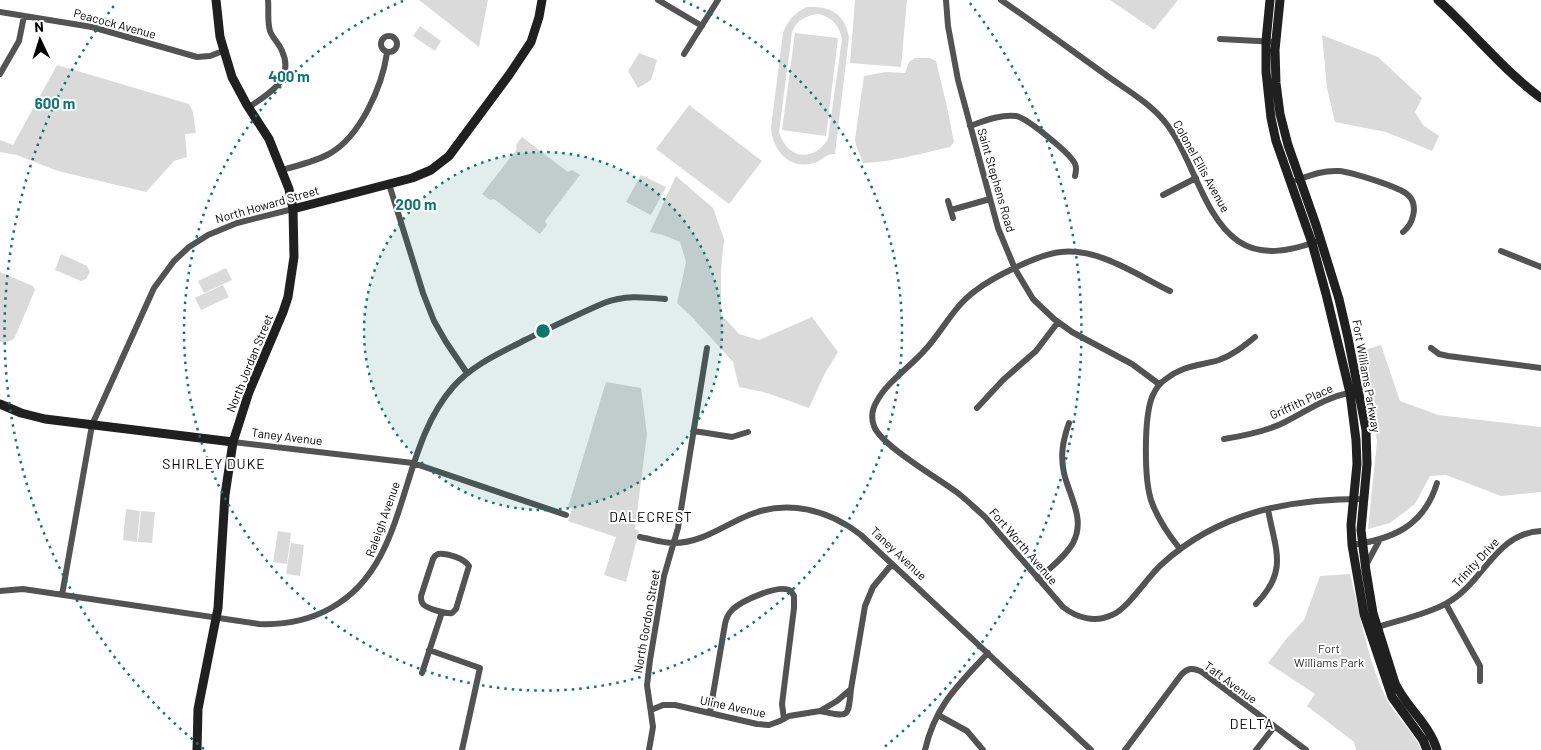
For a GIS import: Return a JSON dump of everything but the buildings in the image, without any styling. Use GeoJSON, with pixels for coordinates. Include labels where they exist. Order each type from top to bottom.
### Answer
{"type":"FeatureCollection","features":[{"type":"Feature","properties":{"kind":"street","name":"North Jordan Street"},"geometry":{"type":"LineString","coordinates":[[197,750],[196,728],[199,700],[217,618],[221,580],[225,495],[233,442],[249,392],[277,328],[288,297],[294,257],[293,209],[289,189],[269,139],[248,107],[232,77],[223,51],[217,22],[216,0]]}},
{"type":"Feature","properties":{"kind":"street"},"geometry":{"type":"LineString","coordinates":[[248,107],[275,89],[282,79],[286,68],[283,52],[270,29],[268,0]]}},
{"type":"Feature","properties":{"kind":"street","name":"North Howard Street"},"geometry":{"type":"LineString","coordinates":[[62,595],[92,425],[152,293],[168,268],[189,247],[214,232],[237,223],[424,174],[449,156],[528,48],[536,27],[542,0]]}},
{"type":"Feature","properties":{"kind":"street"},"geometry":{"type":"LineString","coordinates":[[658,0],[702,26]]}},
{"type":"Feature","properties":{"kind":"street"},"geometry":{"type":"LineString","coordinates":[[684,54],[718,0]]}},
{"type":"Feature","properties":{"kind":"street","name":"Saint Stephens Road"},"geometry":{"type":"LineString","coordinates":[[946,0],[953,60],[970,126],[1003,243],[1016,269],[1038,304],[1058,322],[1072,332],[1132,364],[1159,384]]}},
{"type":"Feature","properties":{"kind":"street","name":"Colonel Ellis Avenue"},"geometry":{"type":"LineString","coordinates":[[1001,0],[1122,87],[1162,119],[1173,133],[1217,218],[1231,236],[1242,244],[1258,250],[1274,251],[1297,248],[1316,241]]}},
{"type":"Feature","properties":{"kind":"street","name":"Fort Williams Parkway"},"geometry":{"type":"LineString","coordinates":[[1270,0],[1266,41],[1266,72],[1271,118],[1276,142],[1316,241]]}},
{"type":"Feature","properties":{"kind":"street","name":"Fort Williams Parkway"},"geometry":{"type":"LineString","coordinates":[[1280,0],[1276,42],[1276,83],[1280,114],[1300,179],[1316,241],[1328,303],[1354,392],[1360,530],[1373,628],[1392,697],[1423,740],[1427,750]]}},
{"type":"Feature","properties":{"kind":"street"},"geometry":{"type":"LineString","coordinates":[[1438,0],[1523,84],[1541,98]]}},
{"type":"Feature","properties":{"kind":"street","name":"Peacock Avenue"},"geometry":{"type":"LineString","coordinates":[[0,12],[92,27],[197,57],[210,56],[223,51]]}},
{"type":"Feature","properties":{"kind":"street"},"geometry":{"type":"LineString","coordinates":[[0,74],[14,52],[24,16]]}},
{"type":"Feature","properties":{"kind":"street"},"geometry":{"type":"LineString","coordinates":[[1220,39],[1276,42]]}},
{"type":"Feature","properties":{"kind":"street"},"geometry":{"type":"LineString","coordinates":[[281,170],[323,157],[347,140],[364,114],[381,80],[387,53]]}},
{"type":"Feature","properties":{"kind":"street"},"geometry":{"type":"LineString","coordinates":[[970,126],[1005,116],[1022,118],[1042,132],[1075,163],[1075,176]]}},
{"type":"Feature","properties":{"kind":"street"},"geometry":{"type":"LineString","coordinates":[[1291,182],[1318,173],[1339,171],[1361,176],[1402,191],[1409,195],[1414,210],[1411,225],[1404,232]]}},
{"type":"Feature","properties":{"kind":"street"},"geometry":{"type":"LineString","coordinates":[[1163,195],[1196,178]]}},
{"type":"Feature","properties":{"kind":"street"},"geometry":{"type":"LineString","coordinates":[[389,184],[423,293],[434,321],[467,373]]}},
{"type":"Feature","properties":{"kind":"street"},"geometry":{"type":"LineString","coordinates":[[950,210],[990,199]]}},
{"type":"Feature","properties":{"kind":"street"},"geometry":{"type":"LineString","coordinates":[[948,201],[953,218]]}},
{"type":"Feature","properties":{"kind":"street"},"geometry":{"type":"LineString","coordinates":[[1501,251],[1541,267]]}},
{"type":"Feature","properties":{"kind":"street","name":"Fort Worth Avenue"},"geometry":{"type":"LineString","coordinates":[[1170,291],[1111,262],[1084,253],[1061,252],[1046,255],[1016,269],[984,285],[960,304],[925,350],[883,391],[876,401],[872,416],[876,431],[882,438],[972,505],[985,517],[1038,579],[1069,611],[1081,617],[1098,620],[1113,615],[1123,608],[1155,570],[1200,535],[1223,523],[1268,509],[1317,500],[1358,499]]}},
{"type":"Feature","properties":{"kind":"street","name":"Raleigh Avenue"},"geometry":{"type":"LineString","coordinates":[[0,591],[23,589],[268,624],[297,622],[318,616],[352,595],[366,580],[380,560],[425,431],[444,397],[467,373],[506,350],[604,303],[628,297],[665,299]]}},
{"type":"Feature","properties":{"kind":"street"},"geometry":{"type":"LineString","coordinates":[[977,408],[1003,380],[1043,343],[1058,322]]}},
{"type":"Feature","properties":{"kind":"street"},"geometry":{"type":"LineString","coordinates":[[1180,549],[1157,515],[1148,485],[1147,429],[1152,398],[1159,384],[1178,371],[1186,367],[1228,356],[1255,338]]}},
{"type":"Feature","properties":{"kind":"street","name":"North Gordon Street"},"geometry":{"type":"LineString","coordinates":[[649,750],[653,727],[647,685],[650,660],[664,576],[674,543],[707,348]]}},
{"type":"Feature","properties":{"kind":"street"},"geometry":{"type":"LineString","coordinates":[[1431,348],[1439,354],[1448,356],[1541,368]]}},
{"type":"Feature","properties":{"kind":"street","name":"Griffith Place"},"geometry":{"type":"LineString","coordinates":[[1224,439],[1239,437],[1283,424],[1327,399],[1354,392]]}},
{"type":"Feature","properties":{"kind":"street","name":"Taney Avenue"},"geometry":{"type":"LineString","coordinates":[[0,404],[34,417],[413,463],[566,515]]}},
{"type":"Feature","properties":{"kind":"street"},"geometry":{"type":"LineString","coordinates":[[1038,579],[1068,551],[1074,541],[1076,532],[1076,505],[1062,464],[1062,447],[1068,424]]}},
{"type":"Feature","properties":{"kind":"street"},"geometry":{"type":"LineString","coordinates":[[694,431],[732,436],[748,432]]}},
{"type":"Feature","properties":{"kind":"street"},"geometry":{"type":"LineString","coordinates":[[1352,545],[1379,541],[1411,525],[1433,498],[1437,483]]}},
{"type":"Feature","properties":{"kind":"street","name":"Fort Williams Parkway"},"geometry":{"type":"LineString","coordinates":[[1358,499],[1351,525],[1352,545],[1364,614],[1373,628],[1400,693],[1433,738],[1437,750]]}},
{"type":"Feature","properties":{"kind":"street","name":"Taney Avenue"},"geometry":{"type":"LineString","coordinates":[[640,537],[674,543],[698,539],[749,515],[779,508],[798,508],[829,516],[861,535],[1091,750]]}},
{"type":"Feature","properties":{"kind":"street"},"geometry":{"type":"LineString","coordinates":[[1256,604],[1274,581],[1278,562],[1268,509]]}},
{"type":"Feature","properties":{"kind":"street","name":"Trinity Drive"},"geometry":{"type":"LineString","coordinates":[[1373,628],[1446,604],[1457,597],[1472,582],[1504,546],[1518,536],[1541,531]]}},
{"type":"Feature","properties":{"kind":"street"},"geometry":{"type":"LineString","coordinates":[[1365,566],[1379,541]]}},
{"type":"Feature","properties":{"kind":"street"},"geometry":{"type":"LineString","coordinates":[[440,554],[466,561],[469,567],[455,612],[450,614],[442,612],[425,606],[421,599],[434,557],[440,554]]}},
{"type":"Feature","properties":{"kind":"street"},"geometry":{"type":"LineString","coordinates":[[820,711],[842,716],[849,711],[865,606],[873,587],[892,564]]}},
{"type":"Feature","properties":{"kind":"street"},"geometry":{"type":"LineString","coordinates":[[710,712],[728,616],[733,609],[743,603],[772,590],[788,589],[794,596],[794,608],[782,704],[784,719]]}},
{"type":"Feature","properties":{"kind":"street"},"geometry":{"type":"LineString","coordinates":[[1446,604],[1480,666],[1480,681]]}},
{"type":"Feature","properties":{"kind":"street"},"geometry":{"type":"LineString","coordinates":[[422,673],[442,612]]}},
{"type":"Feature","properties":{"kind":"street"},"geometry":{"type":"LineString","coordinates":[[429,650],[480,668],[462,750]]}},
{"type":"Feature","properties":{"kind":"street"},"geometry":{"type":"LineString","coordinates":[[925,750],[938,715],[950,695],[988,654]]}},
{"type":"Feature","properties":{"kind":"street","name":"Taft Avenue"},"geometry":{"type":"LineString","coordinates":[[1125,750],[1187,669],[1202,672],[1306,750]]}},
{"type":"Feature","properties":{"kind":"street","name":"Uline Avenue"},"geometry":{"type":"LineString","coordinates":[[651,710],[668,704],[764,725],[775,724],[797,714],[820,711],[837,701],[851,689]]}},
{"type":"Feature","properties":{"kind":"street"},"geometry":{"type":"LineString","coordinates":[[938,715],[967,731],[983,750]]}},
{"type":"Feature","properties":{"kind":"street"},"geometry":{"type":"LineString","coordinates":[[1256,750],[1274,727]]}},
{"type":"Feature","properties":{"kind":"green space"},"geometry":{"type":"Polygon","coordinates":[[[419,0],[488,0],[479,47],[419,0]]]}},
{"type":"Feature","properties":{"kind":"green space"},"geometry":{"type":"Polygon","coordinates":[[[855,0],[907,0],[901,67],[850,63],[855,0]]]}},
{"type":"Feature","properties":{"kind":"green space"},"geometry":{"type":"Polygon","coordinates":[[[1110,0],[1178,0],[1154,30],[1110,0]]]}},
{"type":"Feature","properties":{"kind":"green space"},"geometry":{"type":"Polygon","coordinates":[[[815,7],[830,10],[844,22],[849,37],[835,154],[814,163],[797,164],[784,157],[779,151],[772,136],[771,128],[783,33],[792,17],[802,9],[815,7]],[[818,14],[805,17],[796,24],[792,32],[779,132],[788,148],[801,155],[815,152],[828,139],[842,39],[834,22],[818,14]]]}},
{"type":"Feature","properties":{"kind":"green space"},"geometry":{"type":"Polygon","coordinates":[[[420,26],[441,41],[435,51],[413,36],[420,26]]]}},
{"type":"Feature","properties":{"kind":"green space"},"geometry":{"type":"Polygon","coordinates":[[[795,33],[838,38],[826,136],[782,130],[795,33]]]}},
{"type":"Feature","properties":{"kind":"green space"},"geometry":{"type":"Polygon","coordinates":[[[1322,35],[1378,57],[1422,98],[1415,112],[1423,125],[1439,136],[1432,151],[1386,132],[1335,122],[1327,88],[1322,35]]]}},
{"type":"Feature","properties":{"kind":"green space"},"geometry":{"type":"Polygon","coordinates":[[[639,53],[657,60],[651,80],[638,88],[628,71],[639,53]]]}},
{"type":"Feature","properties":{"kind":"green space"},"geometry":{"type":"Polygon","coordinates":[[[915,58],[930,58],[936,61],[954,142],[950,147],[885,161],[863,163],[855,139],[864,76],[886,72],[905,73],[909,62],[915,58]]]}},
{"type":"Feature","properties":{"kind":"green space"},"geometry":{"type":"Polygon","coordinates":[[[57,65],[189,104],[193,112],[196,133],[185,134],[187,157],[174,161],[146,192],[58,171],[17,155],[0,152],[0,140],[13,145],[57,65]]]}},
{"type":"Feature","properties":{"kind":"green space"},"geometry":{"type":"Polygon","coordinates":[[[689,105],[762,161],[729,204],[656,149],[689,105]]]}},
{"type":"Feature","properties":{"kind":"green space"},"geometry":{"type":"Polygon","coordinates":[[[522,137],[568,172],[572,170],[580,175],[545,221],[547,225],[540,234],[494,199],[490,200],[482,194],[517,149],[516,145],[522,137]]]}},
{"type":"Feature","properties":{"kind":"green space"},"geometry":{"type":"Polygon","coordinates":[[[641,175],[666,187],[651,215],[626,202],[641,175]]]}},
{"type":"Feature","properties":{"kind":"green space"},"geometry":{"type":"Polygon","coordinates":[[[676,176],[713,208],[724,239],[721,270],[721,314],[739,334],[759,340],[812,317],[838,352],[825,373],[809,408],[767,393],[739,387],[733,362],[677,303],[686,262],[680,242],[650,232],[676,176]]]}},
{"type":"Feature","properties":{"kind":"green space"},"geometry":{"type":"Polygon","coordinates":[[[61,254],[87,266],[90,272],[86,279],[81,281],[55,270],[61,254]]]}},
{"type":"Feature","properties":{"kind":"green space"},"geometry":{"type":"Polygon","coordinates":[[[226,268],[232,280],[204,293],[198,281],[226,268]]]}},
{"type":"Feature","properties":{"kind":"green space"},"geometry":{"type":"Polygon","coordinates":[[[0,272],[33,286],[35,290],[14,339],[5,343],[0,341],[0,272]]]}},
{"type":"Feature","properties":{"kind":"green space"},"geometry":{"type":"Polygon","coordinates":[[[223,285],[229,297],[201,310],[195,298],[223,285]]]}},
{"type":"Feature","properties":{"kind":"green space"},"geometry":{"type":"Polygon","coordinates":[[[1381,345],[1400,401],[1438,415],[1541,427],[1541,492],[1501,496],[1446,475],[1430,476],[1415,504],[1390,523],[1368,529],[1377,441],[1358,352],[1381,345]]]}},
{"type":"Feature","properties":{"kind":"green space"},"geometry":{"type":"Polygon","coordinates":[[[606,382],[641,388],[647,434],[635,529],[639,531],[626,582],[604,575],[616,537],[568,521],[572,509],[568,507],[606,382]]]}},
{"type":"Feature","properties":{"kind":"green space"},"geometry":{"type":"Polygon","coordinates":[[[126,509],[140,511],[137,542],[123,540],[126,509]]]}},
{"type":"Feature","properties":{"kind":"green space"},"geometry":{"type":"Polygon","coordinates":[[[141,511],[155,512],[152,543],[138,542],[141,511]]]}},
{"type":"Feature","properties":{"kind":"green space"},"geometry":{"type":"Polygon","coordinates":[[[278,531],[291,533],[287,564],[273,562],[278,531]]]}},
{"type":"Feature","properties":{"kind":"green space"},"geometry":{"type":"Polygon","coordinates":[[[291,543],[304,545],[300,576],[286,574],[291,543]]]}},
{"type":"Feature","properties":{"kind":"green space","name":"Fort Williams Park"},"geometry":{"type":"Polygon","coordinates":[[[1350,574],[1373,667],[1393,710],[1418,742],[1421,750],[1356,750],[1354,742],[1307,706],[1315,694],[1268,663],[1304,620],[1320,576],[1350,574]]]}},
{"type":"Feature","properties":{"kind":"district","name":"SHIRLEY DUKE"},"geometry":{"type":"Point","coordinates":[214,463]}},
{"type":"Feature","properties":{"kind":"district","name":"DALECREST"},"geometry":{"type":"Point","coordinates":[651,516]}},
{"type":"Feature","properties":{"kind":"district","name":"DELTA"},"geometry":{"type":"Point","coordinates":[1252,723]}}]}
